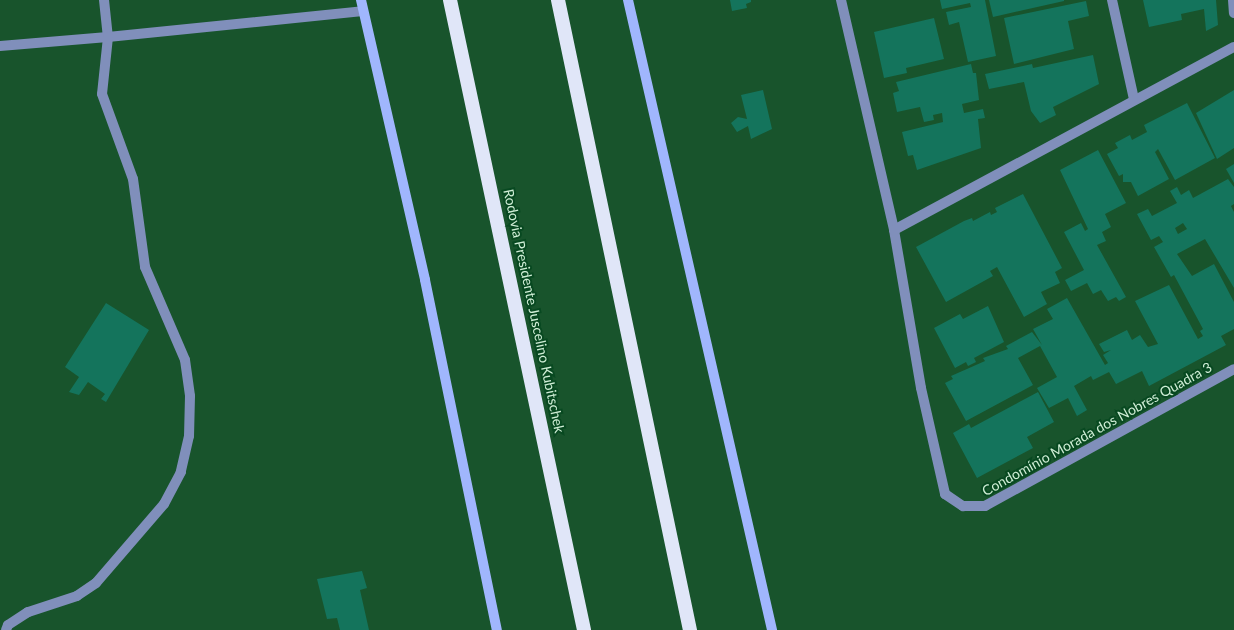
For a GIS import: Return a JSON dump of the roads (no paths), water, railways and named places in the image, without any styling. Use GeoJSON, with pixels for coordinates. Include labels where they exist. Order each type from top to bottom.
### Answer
{"type":"FeatureCollection","features":[{"type":"Feature","properties":{"kind":"highway","name":"Rodovia Presidente Juscelino Kubitschek"},"geometry":{"type":"LineString","coordinates":[[450,0],[584,630]]}},
{"type":"Feature","properties":{"kind":"highway"},"geometry":{"type":"LineString","coordinates":[[558,0],[690,630]]}},
{"type":"Feature","properties":{"kind":"highway"},"geometry":{"type":"LineString","coordinates":[[575,630],[577,595]]}},
{"type":"Feature","properties":{"kind":"main road"},"geometry":{"type":"LineString","coordinates":[[361,0],[425,280],[497,630]]}},
{"type":"Feature","properties":{"kind":"main road"},"geometry":{"type":"LineString","coordinates":[[628,0],[772,630]]}},
{"type":"Feature","properties":{"kind":"street"},"geometry":{"type":"LineString","coordinates":[[6,630],[28,612],[77,596],[96,582],[164,504],[181,472],[189,436],[190,396],[184,360],[145,267],[133,179],[102,94],[108,37],[104,0]]}},
{"type":"Feature","properties":{"kind":"street","name":"Condomínio Morada dos Nobres Quadra 3"},"geometry":{"type":"LineString","coordinates":[[841,0],[894,230],[921,388],[945,494],[963,506],[986,506],[1234,370]]}},
{"type":"Feature","properties":{"kind":"street"},"geometry":{"type":"LineString","coordinates":[[1112,0],[1134,98]]}},
{"type":"Feature","properties":{"kind":"street"},"geometry":{"type":"LineString","coordinates":[[1233,0],[1234,13]]}},
{"type":"Feature","properties":{"kind":"street"},"geometry":{"type":"LineString","coordinates":[[0,46],[363,11]]}},
{"type":"Feature","properties":{"kind":"street"},"geometry":{"type":"LineString","coordinates":[[894,230],[1134,98],[1234,47]]}}]}
